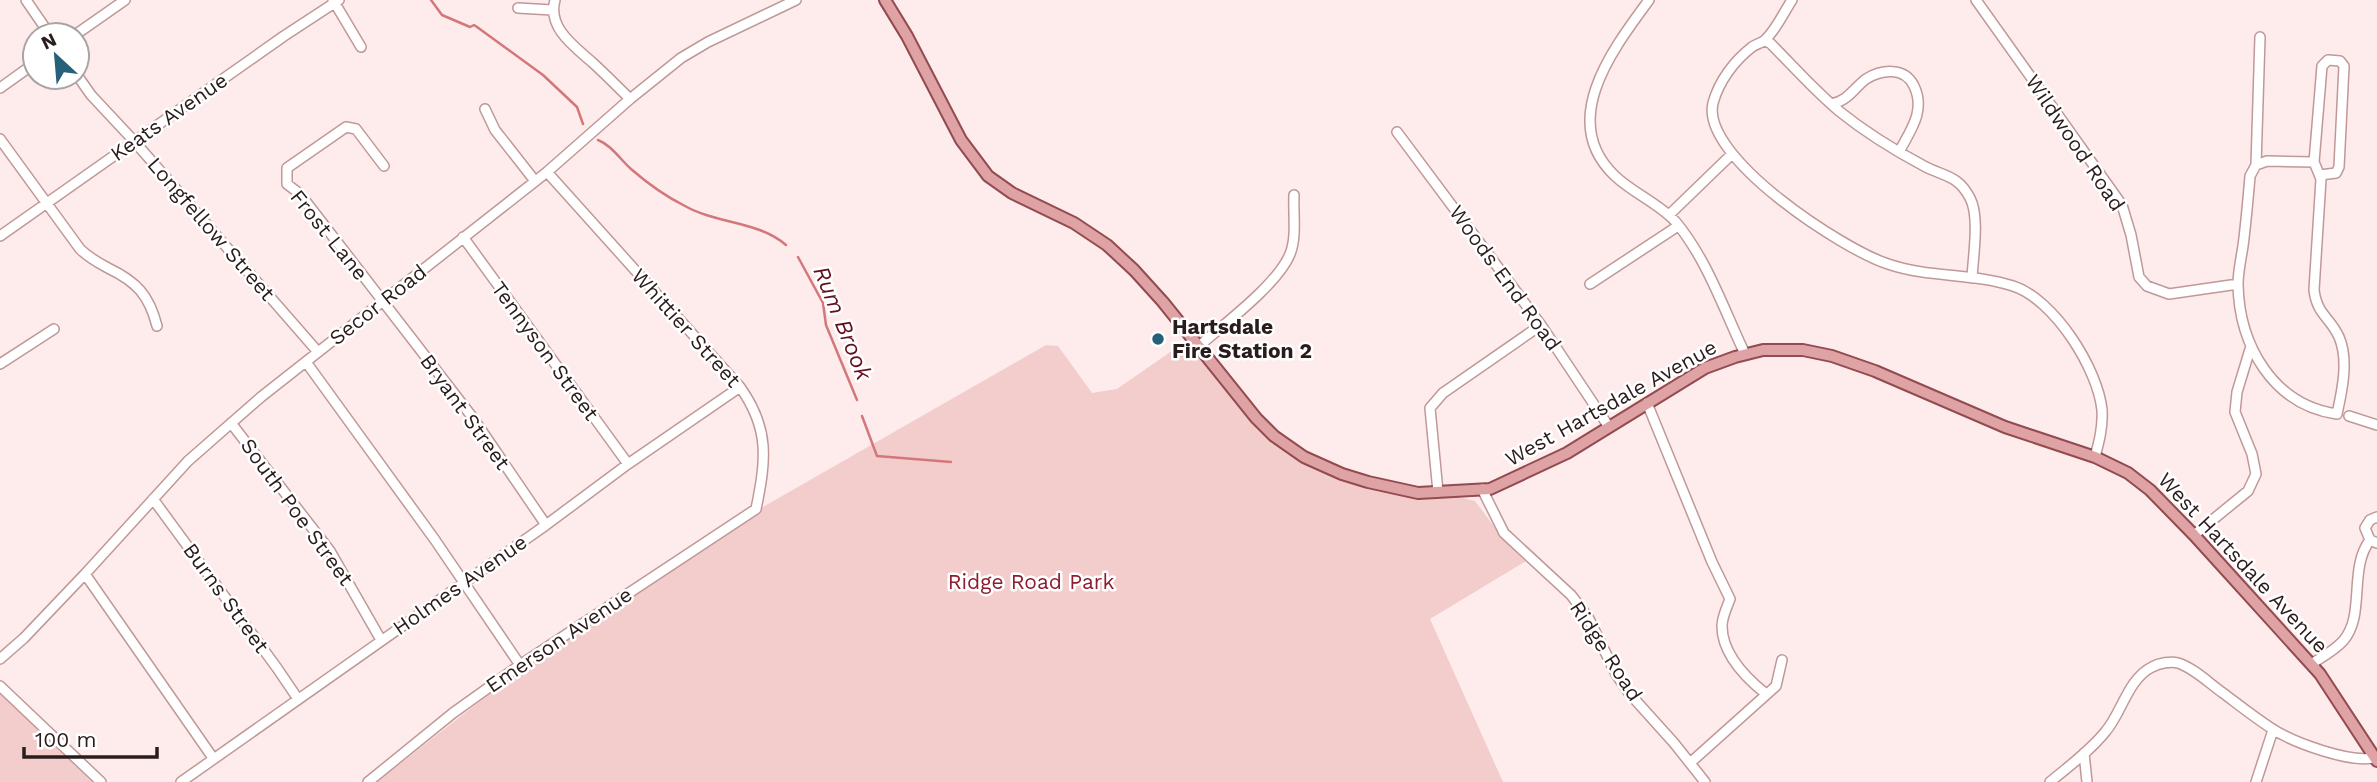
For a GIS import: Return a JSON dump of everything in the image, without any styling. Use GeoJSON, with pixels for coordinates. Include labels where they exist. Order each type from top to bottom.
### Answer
{"type":"FeatureCollection","features":[{"type":"Feature","properties":{"kind":"main road","name":"West Hartsdale Avenue"},"geometry":{"type":"LineString","coordinates":[[885,0],[909,39],[961,140],[988,176],[1012,193],[1074,223],[1107,244],[1134,270],[1256,418],[1274,436],[1304,457],[1342,474],[1418,493],[1498,486],[1567,453],[1705,368],[1763,350],[1803,350],[1832,356],[1875,370],[2005,427],[2095,457],[2128,473],[2150,490],[2311,664],[2376,759]]}},
{"type":"Feature","properties":{"kind":"street"},"geometry":{"type":"LineString","coordinates":[[26,0],[40,21]]}},
{"type":"Feature","properties":{"kind":"street"},"geometry":{"type":"LineString","coordinates":[[91,24],[125,0]]}},
{"type":"Feature","properties":{"kind":"street","name":"Secor Road"},"geometry":{"type":"LineString","coordinates":[[0,659],[24,638],[85,574],[188,461],[231,423],[547,172],[681,58],[796,0]]}},
{"type":"Feature","properties":{"kind":"street"},"geometry":{"type":"LineString","coordinates":[[1649,0],[1604,66],[1593,96],[1590,134],[1595,149],[1609,170],[1669,215],[1678,226],[1699,258],[1745,354]]}},
{"type":"Feature","properties":{"kind":"street"},"geometry":{"type":"LineString","coordinates":[[1792,0],[1765,41],[1755,44],[1735,61],[1713,102],[1714,122],[1719,135],[1732,154],[1759,182],[1839,241],[1878,261],[1939,275],[2015,286],[2027,292],[2066,329],[2094,379],[2102,423],[2095,457]]}},
{"type":"Feature","properties":{"kind":"street","name":"Wildwood Road"},"geometry":{"type":"LineString","coordinates":[[1976,0],[2122,205],[2139,277],[2147,286],[2169,294],[2238,284]]}},
{"type":"Feature","properties":{"kind":"street"},"geometry":{"type":"LineString","coordinates":[[336,1],[361,47]]}},
{"type":"Feature","properties":{"kind":"street","name":"Keats Avenue"},"geometry":{"type":"LineString","coordinates":[[0,236],[336,1]]}},
{"type":"Feature","properties":{"kind":"street"},"geometry":{"type":"LineString","coordinates":[[518,8],[554,5],[561,31],[578,51],[630,99]]}},
{"type":"Feature","properties":{"kind":"street"},"geometry":{"type":"LineString","coordinates":[[2260,37],[2256,165],[2250,176],[2238,284],[2242,313],[2251,346],[2266,372],[2285,394],[2317,411],[2337,414],[2343,381],[2339,338],[2315,305],[2321,179],[2319,175],[2314,162],[2322,66],[2328,60],[2340,61],[2344,66],[2339,167],[2336,173],[2319,175]]}},
{"type":"Feature","properties":{"kind":"street"},"geometry":{"type":"LineString","coordinates":[[1765,41],[1858,126],[1899,152],[1962,184],[1972,201],[1975,216],[1972,278]]}},
{"type":"Feature","properties":{"kind":"street"},"geometry":{"type":"LineString","coordinates":[[1832,104],[1846,99],[1867,79],[1889,71],[1902,73],[1914,86],[1919,107],[1917,118],[1899,152]]}},
{"type":"Feature","properties":{"kind":"street"},"geometry":{"type":"LineString","coordinates":[[0,88],[21,73]]}},
{"type":"Feature","properties":{"kind":"street","name":"Longfellow Street"},"geometry":{"type":"LineString","coordinates":[[88,91],[318,352]]}},
{"type":"Feature","properties":{"kind":"street"},"geometry":{"type":"LineString","coordinates":[[485,109],[495,130],[535,181]]}},
{"type":"Feature","properties":{"kind":"street","name":"Frost Lane"},"geometry":{"type":"LineString","coordinates":[[382,301],[300,194],[287,184],[287,168],[346,127],[356,129],[384,166]]}},
{"type":"Feature","properties":{"kind":"street","name":"Woods End Road"},"geometry":{"type":"LineString","coordinates":[[1397,132],[1541,325],[1609,427]]}},
{"type":"Feature","properties":{"kind":"street"},"geometry":{"type":"LineString","coordinates":[[0,139],[89,258],[123,276],[141,290],[157,326]]}},
{"type":"Feature","properties":{"kind":"street"},"geometry":{"type":"LineString","coordinates":[[1669,215],[1732,154]]}},
{"type":"Feature","properties":{"kind":"street"},"geometry":{"type":"LineString","coordinates":[[2256,165],[2267,161],[2314,162]]}},
{"type":"Feature","properties":{"kind":"street","name":"Whittier Street"},"geometry":{"type":"LineString","coordinates":[[547,172],[740,387],[753,405],[763,434],[762,482],[756,509]]}},
{"type":"Feature","properties":{"kind":"street"},"geometry":{"type":"LineString","coordinates":[[1199,346],[1257,295],[1289,257],[1293,244],[1293,195]]}},
{"type":"Feature","properties":{"kind":"street"},"geometry":{"type":"LineString","coordinates":[[1590,284],[1678,226]]}},
{"type":"Feature","properties":{"kind":"street","name":"Tennyson Street"},"geometry":{"type":"LineString","coordinates":[[463,237],[628,464]]}},
{"type":"Feature","properties":{"kind":"street","name":"Bryant Street"},"geometry":{"type":"LineString","coordinates":[[382,301],[473,418],[546,525]]}},
{"type":"Feature","properties":{"kind":"street"},"geometry":{"type":"LineString","coordinates":[[1438,492],[1430,408],[1443,393],[1541,325]]}},
{"type":"Feature","properties":{"kind":"street"},"geometry":{"type":"LineString","coordinates":[[0,365],[54,329]]}},
{"type":"Feature","properties":{"kind":"street"},"geometry":{"type":"LineString","coordinates":[[2193,535],[2248,491],[2256,474],[2252,454],[2235,412],[2237,392],[2251,346]]}},
{"type":"Feature","properties":{"kind":"street"},"geometry":{"type":"LineString","coordinates":[[306,362],[520,664]]}},
{"type":"Feature","properties":{"kind":"street","name":"Holmes Avenue"},"geometry":{"type":"LineString","coordinates":[[181,782],[740,387]]}},
{"type":"Feature","properties":{"kind":"street"},"geometry":{"type":"LineString","coordinates":[[1647,403],[1712,562],[1730,599],[1722,625],[1729,653],[1750,681],[1766,694]]}},
{"type":"Feature","properties":{"kind":"street"},"geometry":{"type":"LineString","coordinates":[[2348,416],[2377,425]]}},
{"type":"Feature","properties":{"kind":"street","name":"South Poe Street"},"geometry":{"type":"LineString","coordinates":[[231,423],[330,551],[381,640]]}},
{"type":"Feature","properties":{"kind":"street","name":"Ridge Road"},"geometry":{"type":"LineString","coordinates":[[1482,489],[1504,533],[1571,595],[1588,617],[1622,683],[1705,782]]}},
{"type":"Feature","properties":{"kind":"street","name":"Burns Street"},"geometry":{"type":"LineString","coordinates":[[153,499],[298,699]]}},
{"type":"Feature","properties":{"kind":"street","name":"Emerson Avenue"},"geometry":{"type":"LineString","coordinates":[[368,782],[453,713],[520,664],[756,509]]}},
{"type":"Feature","properties":{"kind":"street"},"geometry":{"type":"LineString","coordinates":[[2311,664],[2332,651],[2348,634],[2354,612],[2358,566],[2365,546],[2373,542],[2366,536],[2365,528],[2370,520],[2377,517]]}},
{"type":"Feature","properties":{"kind":"street"},"geometry":{"type":"LineString","coordinates":[[85,574],[214,758]]}},
{"type":"Feature","properties":{"kind":"street"},"geometry":{"type":"LineString","coordinates":[[1690,763],[1776,686],[1782,660]]}},
{"type":"Feature","properties":{"kind":"street"},"geometry":{"type":"LineString","coordinates":[[2050,782],[2108,729],[2140,676],[2160,663],[2178,663],[2273,730],[2342,757],[2376,759]]}},
{"type":"Feature","properties":{"kind":"street"},"geometry":{"type":"LineString","coordinates":[[0,686],[101,782]]}},
{"type":"Feature","properties":{"kind":"street"},"geometry":{"type":"LineString","coordinates":[[2256,782],[2273,730]]}},
{"type":"Feature","properties":{"kind":"street"},"geometry":{"type":"LineString","coordinates":[[2084,753],[2087,782]]}},
{"type":"Feature","properties":{"kind":"green space","name":"Ridge Road Park"},"geometry":{"type":"Polygon","coordinates":[[[1189,339],[1238,404],[1305,460],[1338,478],[1378,491],[1411,496],[1451,495],[1475,501],[1496,529],[1526,561],[1430,619],[1503,782],[377,782],[531,661],[749,515],[1046,345],[1058,346],[1092,393],[1117,389],[1189,339]]]}},
{"type":"Feature","properties":{"kind":"green space"},"geometry":{"type":"Polygon","coordinates":[[[0,693],[92,782],[0,782],[0,693]]]}},
{"type":"Feature","properties":{"kind":"waterway","name":"Rum Brook"},"geometry":{"type":"LineString","coordinates":[[431,0],[442,15],[470,27],[474,25],[543,75],[577,107],[583,124]]}},
{"type":"Feature","properties":{"kind":"waterway","name":"Rum Brook"},"geometry":{"type":"LineString","coordinates":[[598,140],[663,194],[697,212],[763,231],[786,245]]}},
{"type":"Feature","properties":{"kind":"waterway","name":"Rum Brook"},"geometry":{"type":"LineString","coordinates":[[798,257],[823,303],[826,325],[857,400]]}},
{"type":"Feature","properties":{"kind":"waterway","name":"Rum Brook"},"geometry":{"type":"LineString","coordinates":[[862,416],[877,456],[951,462]]}},
{"type":"Feature","properties":{"kind":"place","name":"Hartsdale Fire Station 2"},"geometry":{"type":"Point","coordinates":[1158,339]}}]}
